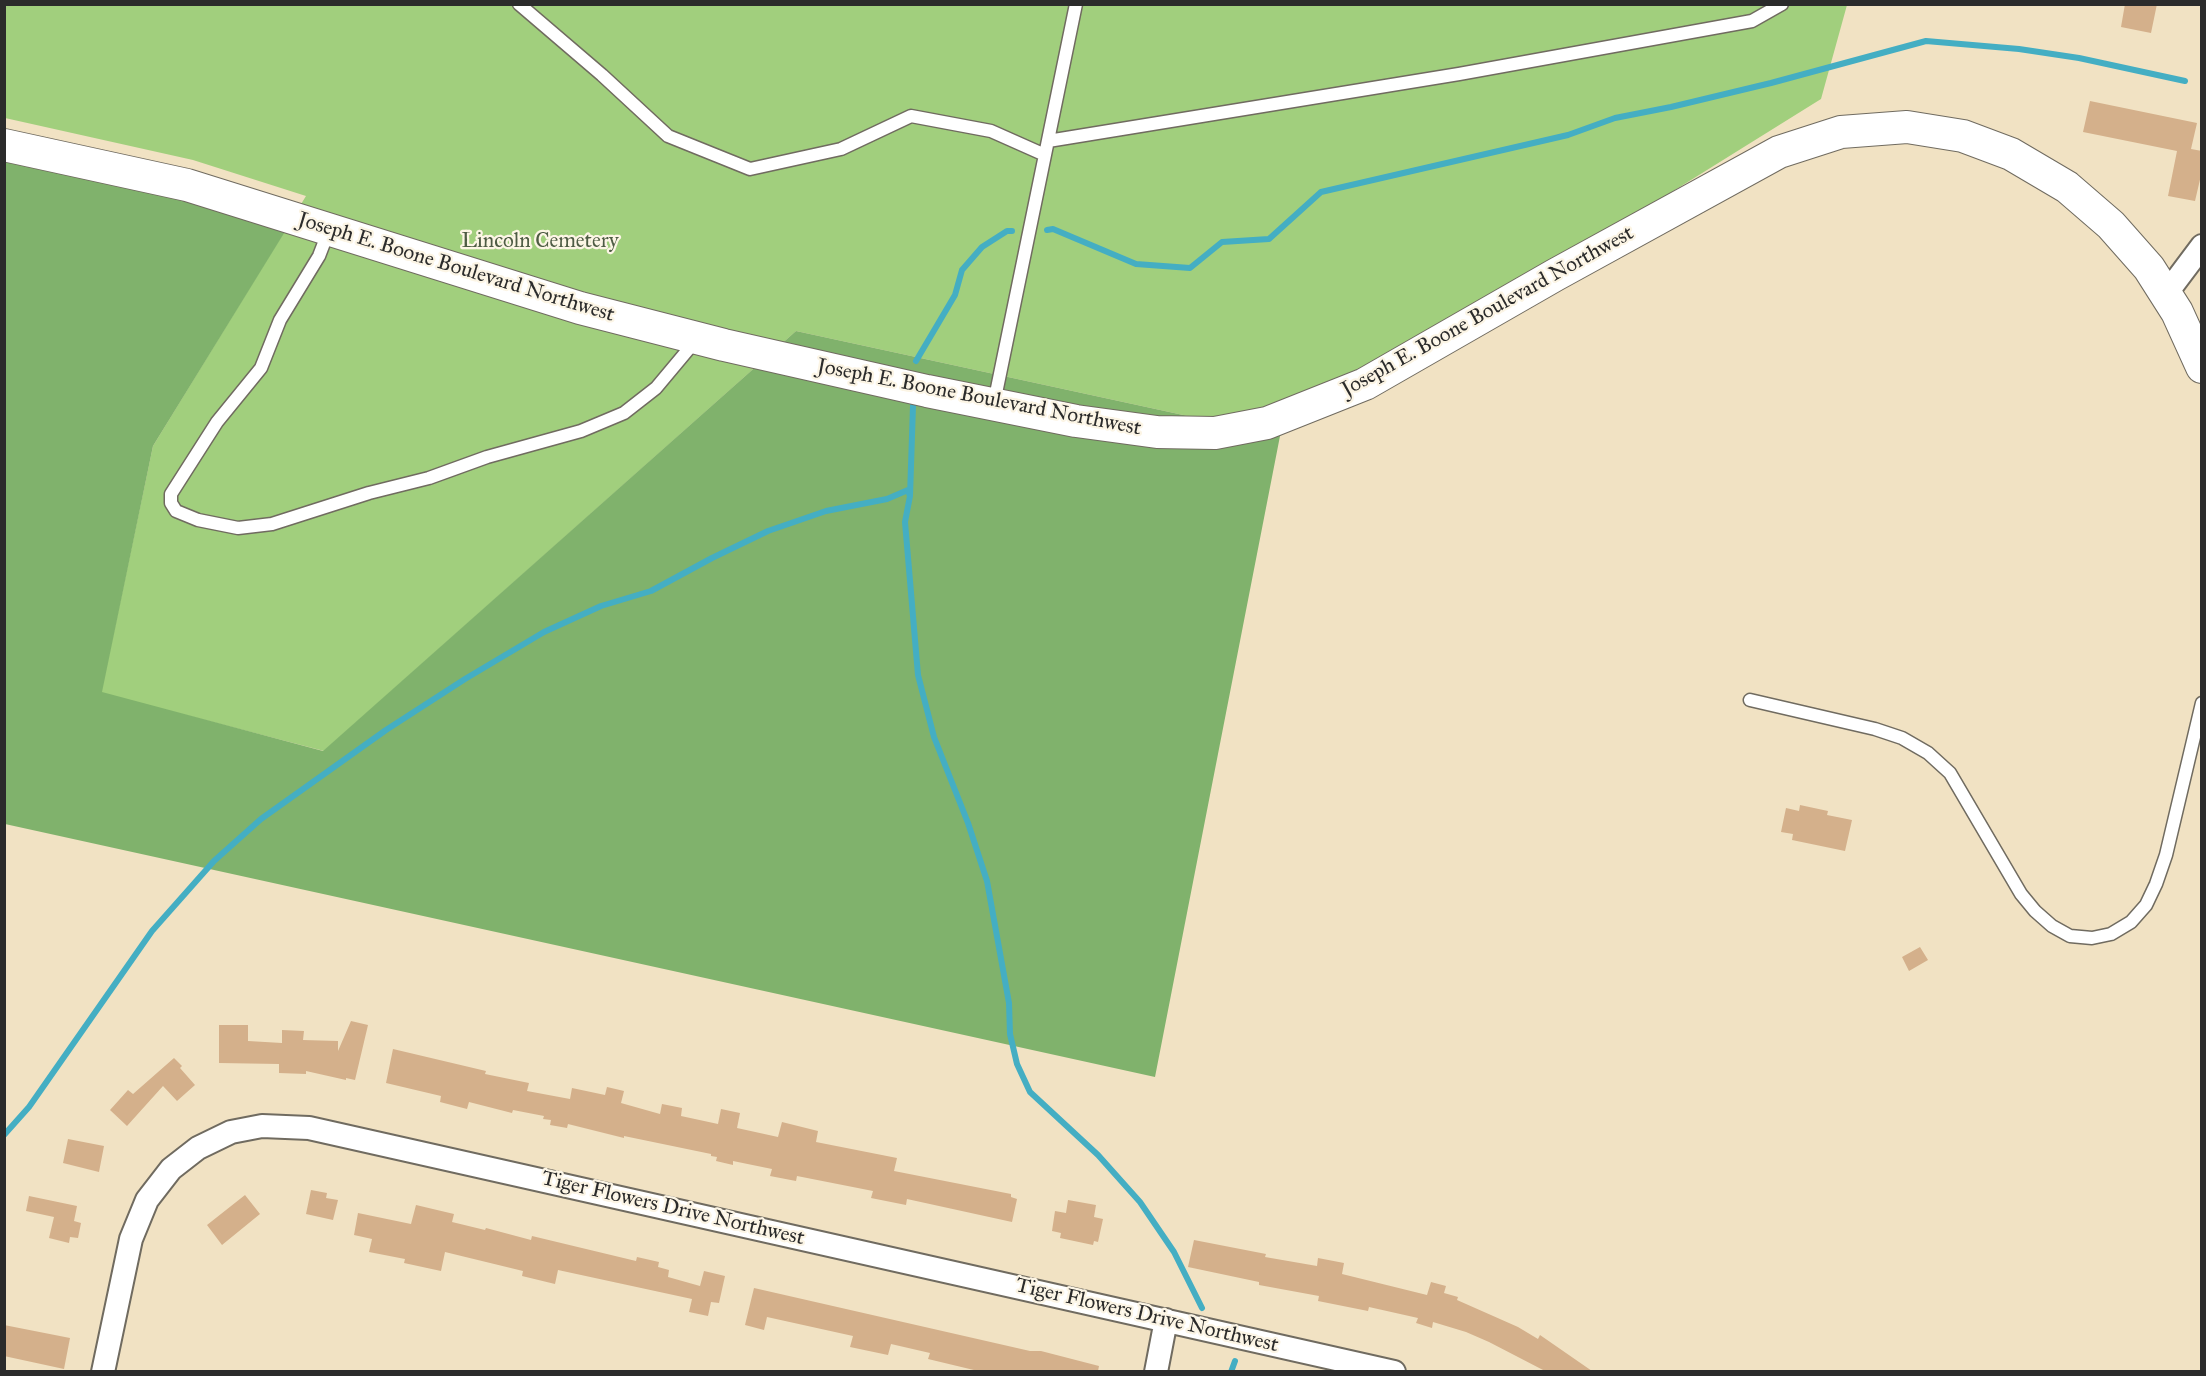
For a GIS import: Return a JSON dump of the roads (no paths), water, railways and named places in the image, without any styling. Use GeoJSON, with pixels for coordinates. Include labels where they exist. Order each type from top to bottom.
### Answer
{"type":"FeatureCollection","features":[{"type":"Feature","properties":{"kind":"main road","name":"Joseph E. Boone Boulevard Northwest"},"geometry":{"type":"LineString","coordinates":[[4,145],[187,185],[580,308],[698,338],[1076,422],[1157,432],[1215,433],[1267,423],[1365,384],[1555,275],[1779,152],[1841,132],[1907,127],[1963,136],[2012,154],[2067,187],[2111,225],[2149,268],[2177,312],[2202,367]]}},
{"type":"Feature","properties":{"kind":"street"},"geometry":{"type":"LineString","coordinates":[[2166,294],[2199,255]]}},
{"type":"Feature","properties":{"kind":"street","name":"Tiger Flowers Drive Northwest"},"geometry":{"type":"LineString","coordinates":[[102,1371],[131,1239],[147,1200],[171,1169],[198,1148],[231,1132],[262,1126],[309,1128],[1394,1371]]}},
{"type":"Feature","properties":{"kind":"street"},"geometry":{"type":"LineString","coordinates":[[1156,1371],[1166,1320]]}},
{"type":"Feature","properties":{"kind":"lane"},"geometry":{"type":"LineString","coordinates":[[519,4],[602,75],[668,136],[750,169],[841,149],[911,116],[991,131],[1045,155]]}},
{"type":"Feature","properties":{"kind":"lane"},"geometry":{"type":"LineString","coordinates":[[993,405],[1076,4]]}},
{"type":"Feature","properties":{"kind":"lane"},"geometry":{"type":"LineString","coordinates":[[1048,141],[1459,74],[1752,21],[1782,4]]}},
{"type":"Feature","properties":{"kind":"lane"},"geometry":{"type":"LineString","coordinates":[[329,229],[319,256],[280,320],[261,368],[217,422],[171,494],[171,503],[176,510],[198,520],[238,528],[272,524],[581,430],[624,413],[656,388],[698,338]]}},
{"type":"Feature","properties":{"kind":"lane"},"geometry":{"type":"LineString","coordinates":[[1749,700],[1875,729],[1902,738],[1928,753],[1950,773],[2021,894],[2035,911],[2052,926],[2070,936],[2092,938],[2111,934],[2131,922],[2146,904],[2156,884],[2166,855],[2202,703]]}},
{"type":"Feature","properties":{"kind":"waterway"},"geometry":{"type":"LineString","coordinates":[[1047,230],[1053,229],[1136,264],[1190,268],[1222,242],[1269,239],[1321,192],[1568,135],[1615,118],[1771,83],[1926,41],[2019,49],[2079,58],[2185,81]]}},
{"type":"Feature","properties":{"kind":"waterway"},"geometry":{"type":"LineString","coordinates":[[916,361],[955,295],[962,270],[982,247],[1007,231],[1012,231]]}},
{"type":"Feature","properties":{"kind":"waterway"},"geometry":{"type":"LineString","coordinates":[[913,406],[910,496],[905,522],[918,675],[934,737],[968,823],[987,881],[1009,1003],[1010,1034],[1017,1064],[1030,1092],[1098,1155],[1140,1202],[1174,1252],[1202,1308]]}},
{"type":"Feature","properties":{"kind":"waterway"},"geometry":{"type":"LineString","coordinates":[[4,1135],[29,1107],[152,931],[214,861],[261,819],[386,730],[544,632],[601,606],[651,591],[768,531],[826,511],[887,499],[908,490],[910,496]]}},
{"type":"Feature","properties":{"kind":"waterway"},"geometry":{"type":"LineString","coordinates":[[1231,1372],[1235,1361]]}},
{"type":"Feature","properties":{"kind":"park label","name":"Lincoln Cemetery"},"geometry":{"type":"Point","coordinates":[540,242]}}]}
